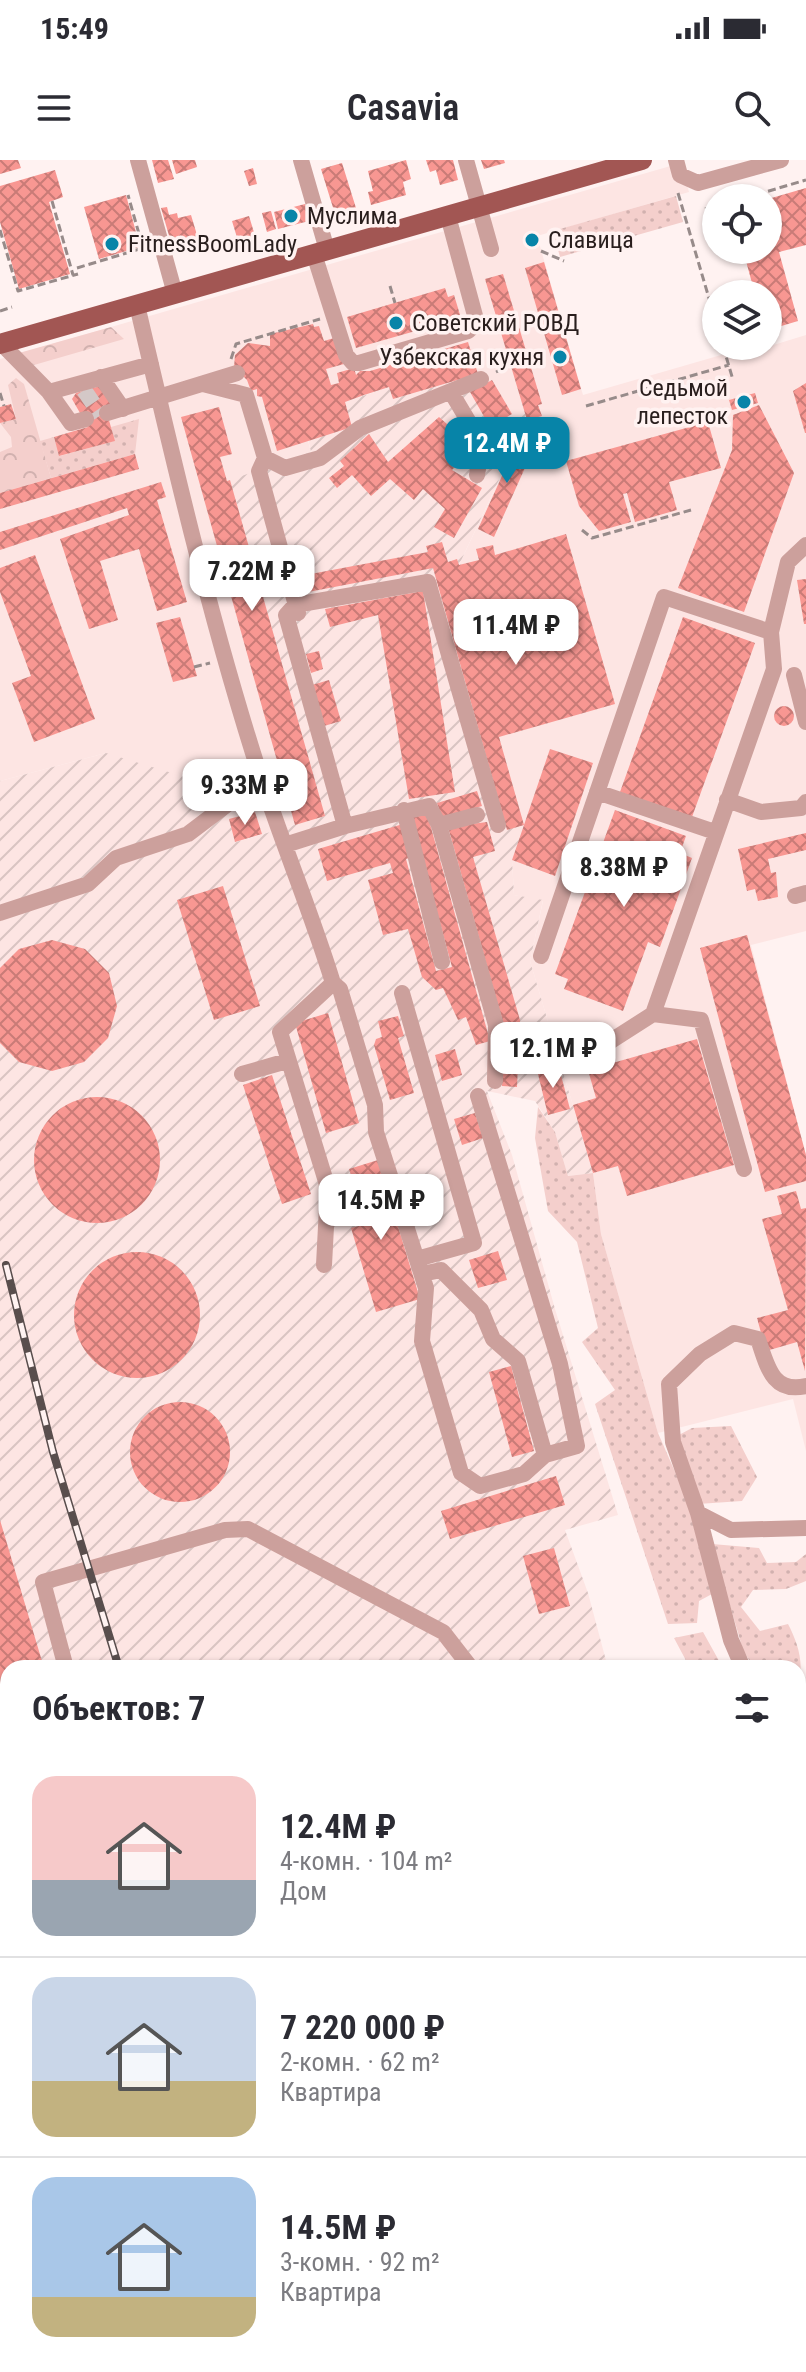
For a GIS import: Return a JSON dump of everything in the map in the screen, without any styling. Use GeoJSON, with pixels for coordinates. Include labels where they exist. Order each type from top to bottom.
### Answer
{"type":"FeatureCollection","features":[{"type":"Feature","properties":{"kind":"main road"},"geometry":{"type":"LineString","coordinates":[[1,344],[633,161]]}},
{"type":"Feature","properties":{"kind":"street"},"geometry":{"type":"LineString","coordinates":[[138,160],[175,294]]}},
{"type":"Feature","properties":{"kind":"street"},"geometry":{"type":"LineString","coordinates":[[301,160],[333,315],[346,355],[353,363],[473,328],[477,317],[448,216]]}},
{"type":"Feature","properties":{"kind":"street"},"geometry":{"type":"LineString","coordinates":[[466,160],[491,249]]}},
{"type":"Feature","properties":{"kind":"street"},"geometry":{"type":"LineString","coordinates":[[676,160],[680,175],[698,183],[781,160]]}},
{"type":"Feature","properties":{"kind":"street"},"geometry":{"type":"LineString","coordinates":[[137,305],[181,496],[265,789],[308,901],[333,983],[340,989],[375,1105],[376,1132],[426,1288],[422,1341],[461,1473],[480,1486],[524,1474],[545,1455],[577,1446],[560,1364],[478,1096]]}},
{"type":"Feature","properties":{"kind":"street"},"geometry":{"type":"LineString","coordinates":[[1,344],[49,392],[71,423],[86,419]]}},
{"type":"Feature","properties":{"kind":"street"},"geometry":{"type":"LineString","coordinates":[[49,392],[82,387],[101,377],[151,364]]}},
{"type":"Feature","properties":{"kind":"street"},"geometry":{"type":"LineString","coordinates":[[101,377],[115,411],[235,373]]}},
{"type":"Feature","properties":{"kind":"street"},"geometry":{"type":"LineString","coordinates":[[265,458],[285,468],[320,458],[360,428],[481,379]]}},
{"type":"Feature","properties":{"kind":"street"},"geometry":{"type":"LineString","coordinates":[[203,384],[246,395],[265,458],[259,471],[297,610]]}},
{"type":"Feature","properties":{"kind":"street"},"geometry":{"type":"LineString","coordinates":[[451,392],[482,444],[477,475]]}},
{"type":"Feature","properties":{"kind":"street"},"geometry":{"type":"LineString","coordinates":[[578,1062],[653,1014],[774,669],[771,632],[788,562],[806,545]]}},
{"type":"Feature","properties":{"kind":"street"},"geometry":{"type":"LineString","coordinates":[[345,826],[286,615],[428,582],[498,825]]}},
{"type":"Feature","properties":{"kind":"street"},"geometry":{"type":"LineString","coordinates":[[541,956],[664,597],[771,632]]}},
{"type":"Feature","properties":{"kind":"street"},"geometry":{"type":"LineString","coordinates":[[774,669],[800,674],[806,722]]}},
{"type":"Feature","properties":{"kind":"street"},"geometry":{"type":"LineString","coordinates":[[0,913],[88,884],[116,858],[188,834],[229,803],[265,789]]}},
{"type":"Feature","properties":{"kind":"street"},"geometry":{"type":"LineString","coordinates":[[597,792],[715,832]]}},
{"type":"Feature","properties":{"kind":"street"},"geometry":{"type":"LineString","coordinates":[[727,800],[761,812],[801,808],[806,802]]}},
{"type":"Feature","properties":{"kind":"street"},"geometry":{"type":"LineString","coordinates":[[285,845],[404,810],[429,806],[439,825],[496,1025],[495,1081]]}},
{"type":"Feature","properties":{"kind":"street"},"geometry":{"type":"LineString","coordinates":[[404,810],[442,962]]}},
{"type":"Feature","properties":{"kind":"street"},"geometry":{"type":"LineString","coordinates":[[439,825],[477,815]]}},
{"type":"Feature","properties":{"kind":"street"},"geometry":{"type":"LineString","coordinates":[[324,1265],[328,1188],[280,1032],[333,983]]}},
{"type":"Feature","properties":{"kind":"street"},"geometry":{"type":"LineString","coordinates":[[402,993],[474,1243],[420,1267]]}},
{"type":"Feature","properties":{"kind":"street"},"geometry":{"type":"LineString","coordinates":[[653,1014],[701,1020],[744,1169]]}},
{"type":"Feature","properties":{"kind":"street"},"geometry":{"type":"LineString","coordinates":[[242,1074],[287,1061]]}},
{"type":"Feature","properties":{"kind":"street"},"geometry":{"type":"LineString","coordinates":[[420,1267],[441,1270],[481,1310],[493,1339],[518,1361],[545,1455]]}},
{"type":"Feature","properties":{"kind":"street"},"geometry":{"type":"LineString","coordinates":[[740,1660],[731,1640],[698,1513],[673,1442],[669,1384],[700,1354],[734,1333],[758,1339],[775,1381],[796,1388],[806,1386]]}},
{"type":"Feature","properties":{"kind":"street"},"geometry":{"type":"LineString","coordinates":[[698,1513],[731,1530],[806,1528]]}},
{"type":"Feature","properties":{"kind":"street"},"geometry":{"type":"LineString","coordinates":[[64,1660],[43,1582],[225,1530],[248,1529],[443,1632],[465,1660]]}},
{"type":"Feature","properties":{"kind":"path"},"geometry":{"type":"LineString","coordinates":[[782,187],[806,180]]}},
{"type":"Feature","properties":{"kind":"path"},"geometry":{"type":"LineString","coordinates":[[677,189],[704,280]]}},
{"type":"Feature","properties":{"kind":"path"},"geometry":{"type":"LineString","coordinates":[[0,230],[18,291],[143,248],[128,195]]}},
{"type":"Feature","properties":{"kind":"path"},"geometry":{"type":"LineString","coordinates":[[52,201],[76,272]]}},
{"type":"Feature","properties":{"kind":"path"},"geometry":{"type":"LineString","coordinates":[[541,251],[564,261]]}},
{"type":"Feature","properties":{"kind":"path"},"geometry":{"type":"LineString","coordinates":[[390,286],[395,303]]}},
{"type":"Feature","properties":{"kind":"path"},"geometry":{"type":"LineString","coordinates":[[0,311],[12,307]]}},
{"type":"Feature","properties":{"kind":"path"},"geometry":{"type":"LineString","coordinates":[[235,373],[231,364],[236,344],[333,315]]}},
{"type":"Feature","properties":{"kind":"path"},"geometry":{"type":"LineString","coordinates":[[727,360],[733,380]]}},
{"type":"Feature","properties":{"kind":"path"},"geometry":{"type":"LineString","coordinates":[[586,406],[729,365]]}},
{"type":"Feature","properties":{"kind":"path"},"geometry":{"type":"LineString","coordinates":[[0,393],[2,403]]}},
{"type":"Feature","properties":{"kind":"path"},"geometry":{"type":"LineString","coordinates":[[582,530],[592,538],[691,510]]}},
{"type":"Feature","properties":{"kind":"shaded area"},"geometry":{"type":"Polygon","coordinates":[[[681,163],[689,192],[537,236],[583,395],[704,360],[782,360],[782,342],[806,335],[806,931],[751,945],[806,1155],[806,1451],[793,1399],[658,1433],[601,1234],[593,1173],[530,961],[543,901],[514,895],[512,860],[462,609],[459,565],[527,421],[512,415],[490,427],[470,392],[393,399],[389,388],[364,395],[308,440],[311,453],[325,816],[235,842],[106,753],[0,781],[0,359],[681,163]]]}},
{"type":"Feature","properties":{"kind":"shaded area"},"geometry":{"type":"Polygon","coordinates":[[[478,374],[470,392],[490,426],[524,409],[527,420],[459,565],[462,609],[524,825],[512,860],[514,895],[543,900],[530,961],[593,1173],[568,1176],[555,1132],[535,1101],[487,1091],[512,1155],[618,1515],[565,1530],[588,1593],[606,1660],[0,1660],[0,781],[106,753],[218,787],[236,842],[325,816],[230,480],[311,452],[308,439],[345,402],[389,387],[393,399],[478,374]]]}},
{"type":"Feature","properties":{"kind":"green space"},"geometry":{"type":"Polygon","coordinates":[[[676,196],[683,222],[560,257],[553,231],[676,196]]]}},
{"type":"Feature","properties":{"kind":"green space"},"geometry":{"type":"Polygon","coordinates":[[[111,327],[124,339],[34,365],[19,353],[111,327]]]}},
{"type":"Feature","properties":{"kind":"green space"},"geometry":{"type":"Polygon","coordinates":[[[16,378],[24,384],[51,478],[0,493],[0,452],[12,447],[11,437],[0,423],[16,419],[8,385],[16,378]]]}},
{"type":"Feature","properties":{"kind":"green space"},"geometry":{"type":"Polygon","coordinates":[[[139,419],[135,454],[51,478],[40,441],[54,437],[60,456],[114,441],[111,427],[139,419]]]}},
{"type":"Feature","properties":{"kind":"green space"},"geometry":{"type":"Polygon","coordinates":[[[538,1107],[555,1132],[568,1176],[593,1173],[601,1234],[658,1433],[690,1506],[712,1594],[699,1601],[697,1623],[668,1624],[595,1404],[615,1390],[582,1342],[598,1328],[577,1242],[548,1211],[535,1138],[538,1107]]]}},
{"type":"Feature","properties":{"kind":"green space"},"geometry":{"type":"Polygon","coordinates":[[[731,1426],[757,1477],[742,1501],[698,1504],[677,1436],[692,1428],[731,1426]]]}},
{"type":"Feature","properties":{"kind":"green space"},"geometry":{"type":"Polygon","coordinates":[[[712,1544],[759,1548],[767,1563],[796,1562],[806,1554],[806,1581],[786,1589],[753,1590],[741,1607],[760,1631],[788,1624],[800,1660],[749,1660],[743,1650],[712,1544]]]}},
{"type":"Feature","properties":{"kind":"green space"},"geometry":{"type":"Polygon","coordinates":[[[703,1632],[719,1660],[686,1660],[674,1638],[703,1632]]]}},
{"type":"Feature","properties":{"kind":"building"},"geometry":{"type":"Polygon","coordinates":[[[0,160],[18,160],[21,168],[0,174],[0,160]]]}},
{"type":"Feature","properties":{"kind":"building"},"geometry":{"type":"Polygon","coordinates":[[[152,160],[168,160],[174,179],[158,183],[152,160]]]}},
{"type":"Feature","properties":{"kind":"building"},"geometry":{"type":"Polygon","coordinates":[[[172,160],[195,160],[197,167],[176,174],[172,160]]]}},
{"type":"Feature","properties":{"kind":"building"},"geometry":{"type":"Polygon","coordinates":[[[406,160],[411,179],[403,182],[406,195],[371,205],[368,192],[373,191],[368,171],[406,160]]]}},
{"type":"Feature","properties":{"kind":"building"},"geometry":{"type":"Polygon","coordinates":[[[426,160],[453,160],[458,180],[440,185],[436,170],[430,172],[426,160]]]}},
{"type":"Feature","properties":{"kind":"building"},"geometry":{"type":"Polygon","coordinates":[[[481,160],[504,160],[505,163],[484,169],[481,160]]]}},
{"type":"Feature","properties":{"kind":"building"},"geometry":{"type":"Polygon","coordinates":[[[342,163],[356,208],[335,214],[321,169],[342,163]]]}},
{"type":"Feature","properties":{"kind":"building"},"geometry":{"type":"Polygon","coordinates":[[[253,168],[257,184],[249,186],[244,171],[253,168]]]}},
{"type":"Feature","properties":{"kind":"building"},"geometry":{"type":"Polygon","coordinates":[[[55,170],[63,197],[49,202],[70,274],[19,289],[0,222],[0,186],[55,170]]]}},
{"type":"Feature","properties":{"kind":"building"},"geometry":{"type":"Polygon","coordinates":[[[806,188],[806,245],[782,251],[782,195],[806,188]]]}},
{"type":"Feature","properties":{"kind":"building"},"geometry":{"type":"Polygon","coordinates":[[[126,195],[140,247],[99,259],[84,207],[126,195]]]}},
{"type":"Feature","properties":{"kind":"building","name":"Муслима"},"geometry":{"type":"Polygon","coordinates":[[[305,204],[309,221],[278,229],[274,212],[305,204]]]}},
{"type":"Feature","properties":{"kind":"building"},"geometry":{"type":"Polygon","coordinates":[[[167,207],[169,215],[177,213],[178,218],[191,215],[200,245],[177,252],[161,208],[167,207]]]}},
{"type":"Feature","properties":{"kind":"building"},"geometry":{"type":"Polygon","coordinates":[[[271,211],[276,229],[267,232],[262,213],[271,211]]]}},
{"type":"Feature","properties":{"kind":"building"},"geometry":{"type":"Polygon","coordinates":[[[249,216],[256,239],[239,244],[232,221],[249,216]]]}},
{"type":"Feature","properties":{"kind":"building"},"geometry":{"type":"Polygon","coordinates":[[[544,262],[581,389],[562,395],[525,268],[544,262]]]}},
{"type":"Feature","properties":{"kind":"building"},"geometry":{"type":"Polygon","coordinates":[[[782,263],[798,321],[782,326],[782,280],[751,280],[747,264],[782,263]]]}},
{"type":"Feature","properties":{"kind":"building"},"geometry":{"type":"Polygon","coordinates":[[[503,274],[542,404],[538,405],[542,416],[527,420],[485,279],[503,274]]]}},
{"type":"Feature","properties":{"kind":"building","name":"Советский РОВД"},"geometry":{"type":"Polygon","coordinates":[[[445,288],[448,297],[454,295],[461,318],[356,348],[347,317],[445,288]]]}},
{"type":"Feature","properties":{"kind":"building"},"geometry":{"type":"Polygon","coordinates":[[[313,324],[314,327],[319,326],[324,341],[334,338],[344,364],[326,369],[331,385],[339,383],[337,373],[354,368],[356,375],[360,371],[370,371],[468,342],[478,374],[393,399],[389,387],[345,402],[352,427],[277,451],[262,397],[257,396],[257,389],[251,391],[247,380],[234,367],[235,355],[248,343],[270,346],[270,334],[313,324]]]}},
{"type":"Feature","properties":{"kind":"building"},"geometry":{"type":"Polygon","coordinates":[[[492,380],[512,414],[490,427],[470,392],[492,380]]]}},
{"type":"Feature","properties":{"kind":"building"},"geometry":{"type":"Polygon","coordinates":[[[806,383],[806,433],[805,433],[793,391],[806,383]]]}},
{"type":"Feature","properties":{"kind":"building"},"geometry":{"type":"Polygon","coordinates":[[[100,386],[111,403],[106,410],[115,441],[59,456],[54,437],[88,427],[72,399],[76,393],[100,386]]]}},
{"type":"Feature","properties":{"kind":"building","name":"Седьмой лепесток"},"geometry":{"type":"Polygon","coordinates":[[[755,393],[758,403],[732,410],[729,400],[755,393]]]}},
{"type":"Feature","properties":{"kind":"building"},"geometry":{"type":"Polygon","coordinates":[[[11,404],[16,419],[0,423],[0,407],[11,404]]]}},
{"type":"Feature","properties":{"kind":"building"},"geometry":{"type":"Polygon","coordinates":[[[759,405],[794,473],[744,612],[678,588],[732,450],[733,415],[759,405]]]}},
{"type":"Feature","properties":{"kind":"building"},"geometry":{"type":"Polygon","coordinates":[[[219,407],[232,454],[220,457],[227,481],[230,480],[325,816],[295,825],[181,417],[219,407]]]}},
{"type":"Feature","properties":{"kind":"building"},"geometry":{"type":"Polygon","coordinates":[[[439,417],[473,447],[452,470],[482,488],[454,538],[434,527],[445,509],[423,489],[414,500],[390,479],[371,496],[352,475],[337,488],[329,478],[344,466],[340,461],[369,434],[388,462],[439,417]]]}},
{"type":"Feature","properties":{"kind":"building"},"geometry":{"type":"Polygon","coordinates":[[[708,422],[721,468],[669,482],[677,510],[635,522],[627,493],[623,494],[631,522],[599,531],[579,506],[566,461],[708,422]]]}},
{"type":"Feature","properties":{"kind":"building"},"geometry":{"type":"Polygon","coordinates":[[[521,434],[537,441],[494,537],[478,529],[521,434]]]}},
{"type":"Feature","properties":{"kind":"building"},"geometry":{"type":"Polygon","coordinates":[[[135,454],[139,469],[0,509],[0,493],[135,454]]]}},
{"type":"Feature","properties":{"kind":"building"},"geometry":{"type":"Polygon","coordinates":[[[161,482],[166,497],[157,500],[187,602],[157,611],[139,549],[100,561],[118,620],[89,629],[60,539],[129,515],[127,508],[0,550],[0,532],[161,482]]]}},
{"type":"Feature","properties":{"kind":"building"},"geometry":{"type":"Polygon","coordinates":[[[566,534],[615,704],[499,737],[524,825],[507,830],[433,568],[303,593],[300,576],[428,552],[426,546],[442,542],[448,562],[457,559],[459,565],[479,560],[476,549],[493,545],[495,555],[566,534]]]}},
{"type":"Feature","properties":{"kind":"building"},"geometry":{"type":"Polygon","coordinates":[[[35,555],[95,719],[34,742],[12,683],[31,676],[0,592],[0,568],[35,555]]]}},
{"type":"Feature","properties":{"kind":"building"},"geometry":{"type":"Polygon","coordinates":[[[806,579],[806,624],[804,624],[797,580],[806,579]]]}},
{"type":"Feature","properties":{"kind":"building"},"geometry":{"type":"Polygon","coordinates":[[[423,591],[455,792],[409,799],[378,615],[330,627],[325,609],[423,591]]]}},
{"type":"Feature","properties":{"kind":"building"},"geometry":{"type":"Polygon","coordinates":[[[180,617],[197,676],[173,682],[156,623],[180,617]]]}},
{"type":"Feature","properties":{"kind":"building"},"geometry":{"type":"Polygon","coordinates":[[[683,617],[755,643],[692,817],[620,792],[683,617]]]}},
{"type":"Feature","properties":{"kind":"building"},"geometry":{"type":"Polygon","coordinates":[[[319,651],[323,669],[311,673],[306,654],[319,651]]]}},
{"type":"Feature","properties":{"kind":"building"},"geometry":{"type":"Polygon","coordinates":[[[329,680],[341,721],[324,726],[312,685],[329,680]]]}},
{"type":"Feature","properties":{"kind":"building"},"geometry":{"type":"Polygon","coordinates":[[[784,706],[791,709],[794,716],[791,723],[784,726],[777,723],[774,716],[777,709],[784,706]]]}},
{"type":"Feature","properties":{"kind":"building"},"geometry":{"type":"Polygon","coordinates":[[[550,749],[593,763],[555,876],[512,860],[550,749]]]}},
{"type":"Feature","properties":{"kind":"building"},"geometry":{"type":"Polygon","coordinates":[[[240,766],[243,778],[227,782],[224,770],[240,766]]]}},
{"type":"Feature","properties":{"kind":"building"},"geometry":{"type":"Polygon","coordinates":[[[477,791],[482,806],[442,818],[437,803],[477,791]]]}},
{"type":"Feature","properties":{"kind":"building"},"geometry":{"type":"Polygon","coordinates":[[[615,810],[686,836],[680,853],[692,858],[660,947],[648,942],[623,1011],[564,989],[568,979],[555,974],[615,810]]]}},
{"type":"Feature","properties":{"kind":"building"},"geometry":{"type":"Polygon","coordinates":[[[255,812],[262,834],[235,842],[229,819],[255,812]]]}},
{"type":"Feature","properties":{"kind":"building"},"geometry":{"type":"Polygon","coordinates":[[[427,813],[490,1041],[476,1045],[466,1017],[458,1020],[443,988],[436,990],[422,977],[408,929],[383,935],[368,880],[393,873],[390,863],[327,881],[318,849],[403,824],[412,857],[406,859],[436,971],[452,967],[411,817],[427,813]]]}},
{"type":"Feature","properties":{"kind":"building"},"geometry":{"type":"Polygon","coordinates":[[[487,822],[495,851],[473,857],[520,1020],[517,1087],[502,1086],[503,1023],[448,827],[487,822]]]}},
{"type":"Feature","properties":{"kind":"building"},"geometry":{"type":"Polygon","coordinates":[[[806,833],[806,850],[768,859],[771,873],[776,872],[778,897],[758,901],[755,889],[747,891],[738,849],[806,833]]]}},
{"type":"Feature","properties":{"kind":"building"},"geometry":{"type":"Polygon","coordinates":[[[223,886],[260,1006],[214,1020],[177,900],[223,886]]]}},
{"type":"Feature","properties":{"kind":"building"},"geometry":{"type":"Polygon","coordinates":[[[747,935],[806,1155],[806,1181],[765,1192],[700,948],[747,935]]]}},
{"type":"Feature","properties":{"kind":"building"},"geometry":{"type":"Polygon","coordinates":[[[52,940],[85,949],[109,973],[117,1006],[108,1038],[84,1062],[52,1071],[19,1062],[0,1043],[0,968],[19,949],[52,940]]]}},
{"type":"Feature","properties":{"kind":"building"},"geometry":{"type":"Polygon","coordinates":[[[328,1013],[359,1123],[326,1133],[295,1023],[328,1013]]]}},
{"type":"Feature","properties":{"kind":"building"},"geometry":{"type":"Polygon","coordinates":[[[398,1016],[404,1036],[398,1038],[414,1093],[390,1100],[374,1045],[376,1039],[382,1037],[378,1021],[398,1016]]]}},
{"type":"Feature","properties":{"kind":"building"},"geometry":{"type":"Polygon","coordinates":[[[697,1039],[734,1165],[627,1196],[618,1166],[593,1173],[573,1105],[596,1098],[588,1070],[697,1039]]]}},
{"type":"Feature","properties":{"kind":"building"},"geometry":{"type":"Polygon","coordinates":[[[455,1049],[462,1075],[442,1081],[435,1055],[455,1049]]]}},
{"type":"Feature","properties":{"kind":"building"},"geometry":{"type":"Polygon","coordinates":[[[558,1064],[570,1109],[548,1115],[537,1070],[558,1064]]]}},
{"type":"Feature","properties":{"kind":"building"},"geometry":{"type":"Polygon","coordinates":[[[272,1075],[311,1194],[282,1204],[243,1085],[272,1075]]]}},
{"type":"Feature","properties":{"kind":"building"},"geometry":{"type":"Polygon","coordinates":[[[97,1097],[121,1102],[142,1115],[155,1136],[160,1160],[155,1184],[142,1205],[121,1218],[97,1223],[73,1218],[52,1205],[39,1184],[34,1160],[39,1136],[52,1115],[73,1102],[97,1097]]]}},
{"type":"Feature","properties":{"kind":"building"},"geometry":{"type":"Polygon","coordinates":[[[475,1113],[483,1138],[462,1145],[454,1119],[475,1113]]]}},
{"type":"Feature","properties":{"kind":"building"},"geometry":{"type":"Polygon","coordinates":[[[378,1160],[420,1299],[376,1312],[351,1228],[366,1224],[349,1169],[378,1160]]]}},
{"type":"Feature","properties":{"kind":"building"},"geometry":{"type":"Polygon","coordinates":[[[796,1191],[801,1209],[806,1208],[805,1371],[797,1342],[766,1351],[757,1318],[788,1310],[762,1219],[782,1214],[777,1196],[796,1191]]]}},
{"type":"Feature","properties":{"kind":"building"},"geometry":{"type":"Polygon","coordinates":[[[498,1251],[507,1280],[478,1288],[469,1260],[498,1251]]]}},
{"type":"Feature","properties":{"kind":"building"},"geometry":{"type":"Polygon","coordinates":[[[137,1252],[161,1257],[182,1270],[195,1291],[200,1315],[195,1339],[182,1360],[161,1373],[137,1378],[113,1373],[92,1360],[79,1339],[74,1315],[79,1291],[92,1270],[113,1257],[137,1252]]]}},
{"type":"Feature","properties":{"kind":"building"},"geometry":{"type":"Polygon","coordinates":[[[511,1366],[534,1451],[512,1457],[489,1372],[511,1366]]]}},
{"type":"Feature","properties":{"kind":"building"},"geometry":{"type":"Polygon","coordinates":[[[180,1402],[208,1410],[222,1424],[230,1452],[222,1480],[208,1494],[180,1502],[152,1494],[138,1480],[130,1452],[138,1424],[152,1410],[180,1402]]]}},
{"type":"Feature","properties":{"kind":"building"},"geometry":{"type":"Polygon","coordinates":[[[556,1476],[565,1505],[450,1539],[441,1511],[556,1476]]]}},
{"type":"Feature","properties":{"kind":"building"},"geometry":{"type":"Polygon","coordinates":[[[0,1520],[42,1660],[0,1660],[0,1520]]]}},
{"type":"Feature","properties":{"kind":"building"},"geometry":{"type":"Polygon","coordinates":[[[554,1548],[570,1606],[539,1614],[523,1556],[554,1548]]]}},
{"type":"Feature","properties":{"kind":"tunnel"},"geometry":{"type":"LineString","coordinates":[[84,390],[101,415]]}},
{"type":"Feature","properties":{"kind":"railway"},"geometry":{"type":"LineString","coordinates":[[6,1265],[53,1452],[117,1660]]}},
{"type":"Feature","properties":{"kind":"place","name":"Муслима"},"geometry":{"type":"Point","coordinates":[291,216]}},
{"type":"Feature","properties":{"kind":"place","name":"Славица"},"geometry":{"type":"Point","coordinates":[532,240]}},
{"type":"Feature","properties":{"kind":"place","name":"FitnessBoomLady"},"geometry":{"type":"Point","coordinates":[112,244]}},
{"type":"Feature","properties":{"kind":"place","name":"Советский РОВД"},"geometry":{"type":"Point","coordinates":[396,323]}},
{"type":"Feature","properties":{"kind":"place","name":"Узбекская кухня"},"geometry":{"type":"Point","coordinates":[560,357]}},
{"type":"Feature","properties":{"kind":"place","name":"Седьмой лепесток"},"geometry":{"type":"Point","coordinates":[744,402]}}]}
